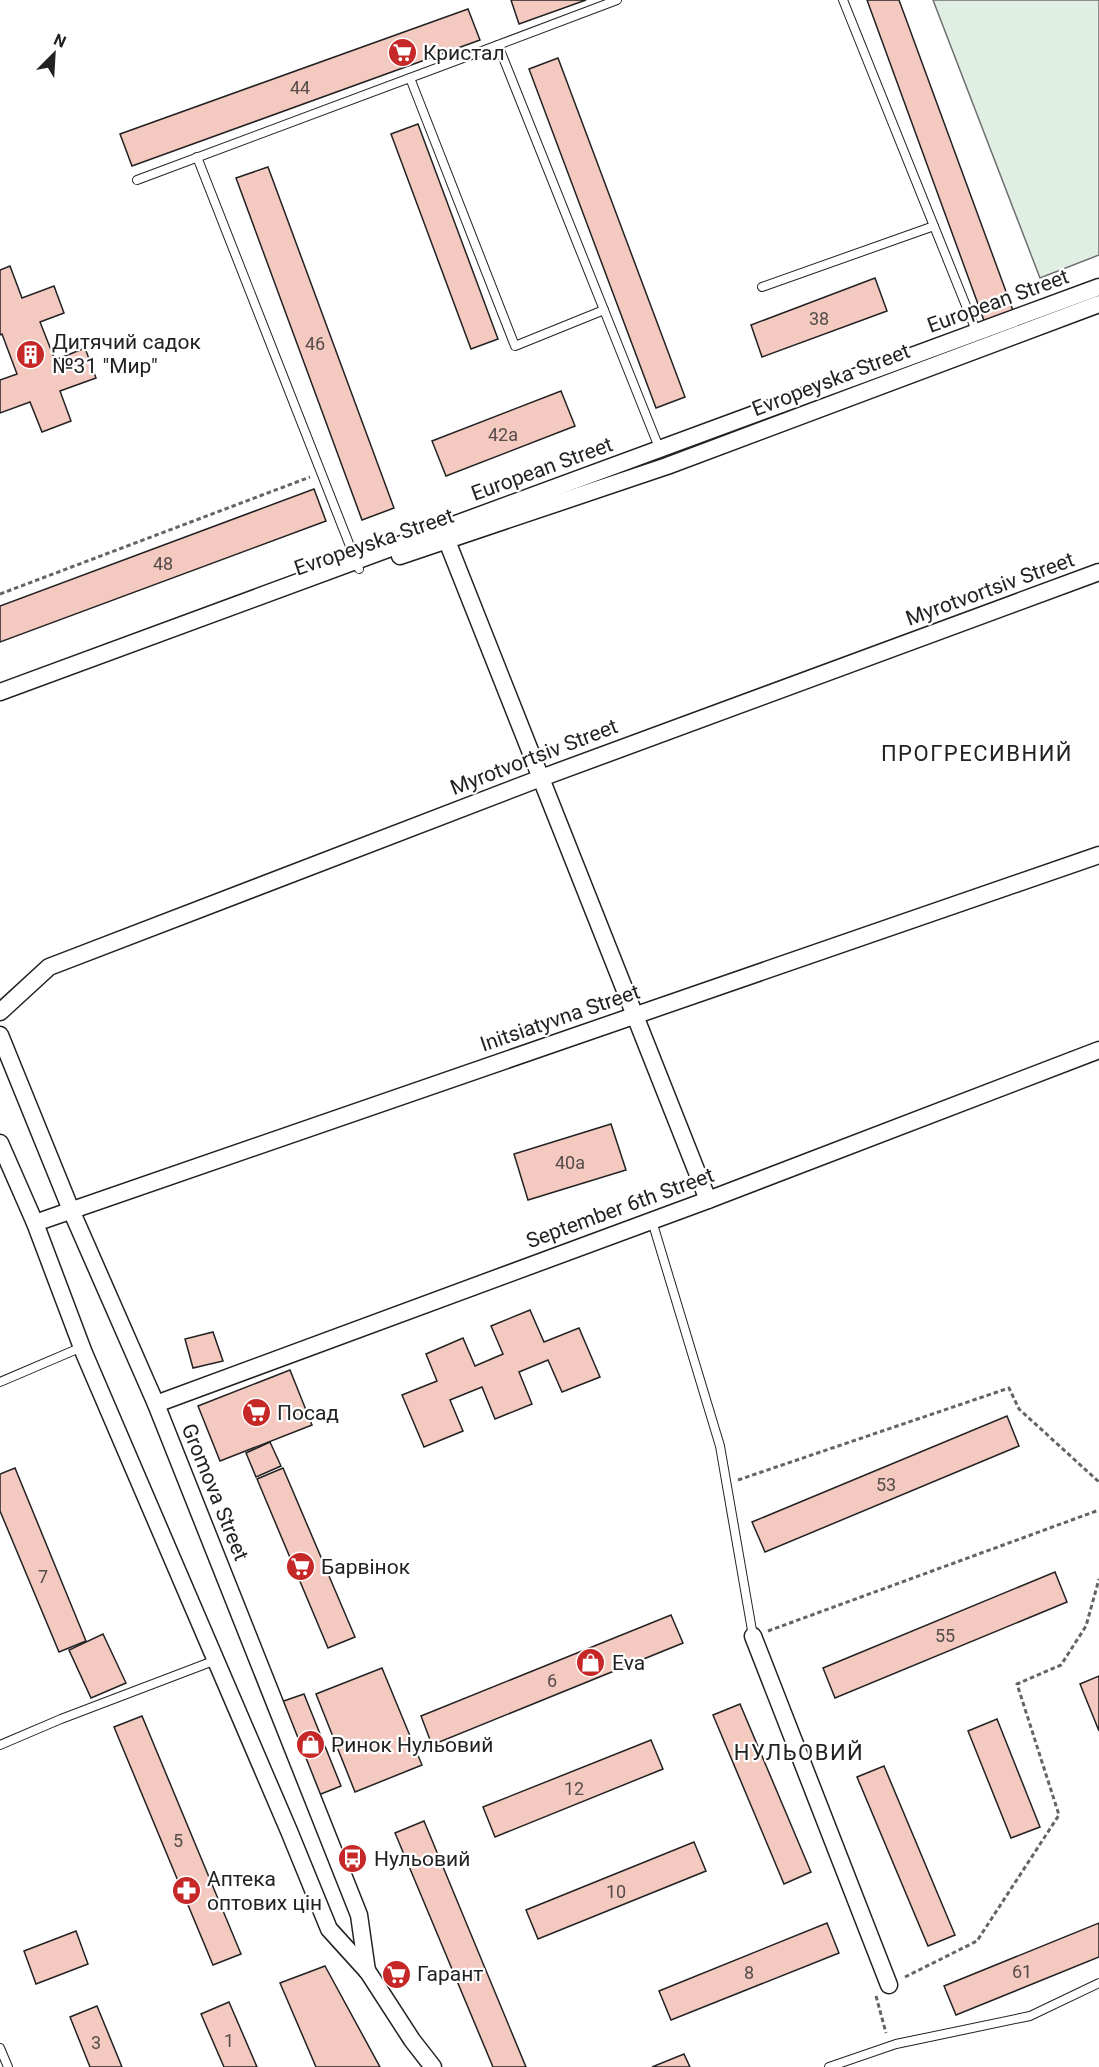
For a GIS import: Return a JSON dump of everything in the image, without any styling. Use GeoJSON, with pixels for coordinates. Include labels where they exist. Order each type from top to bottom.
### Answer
{"type":"FeatureCollection","features":[{"type":"Feature","properties":{"kind":"street","name":"European Street"},"geometry":{"type":"LineString","coordinates":[[0,692],[1099,287]]}},
{"type":"Feature","properties":{"kind":"street","name":"Evropeyska Street"},"geometry":{"type":"LineString","coordinates":[[0,698],[359,569],[667,466],[1099,304]]}},
{"type":"Feature","properties":{"kind":"street"},"geometry":{"type":"LineString","coordinates":[[447,541],[708,1200]]}},
{"type":"Feature","properties":{"kind":"street","name":"Myrotvortsiv Street"},"geometry":{"type":"LineString","coordinates":[[0,1012],[49,967],[541,778],[1099,572]]}},
{"type":"Feature","properties":{"kind":"street","name":"Initsiatyvna Street"},"geometry":{"type":"LineString","coordinates":[[35,1223],[1099,855]]}},
{"type":"Feature","properties":{"kind":"street","name":"Gromova Street"},"geometry":{"type":"LineString","coordinates":[[0,1035],[71,1210],[156,1404],[359,1915],[368,1972]]}},
{"type":"Feature","properties":{"kind":"street","name":"September 6th Street"},"geometry":{"type":"LineString","coordinates":[[156,1404],[708,1200],[1099,1050]]}},
{"type":"Feature","properties":{"kind":"street","name":"Gromova Street"},"geometry":{"type":"LineString","coordinates":[[0,1143],[35,1223],[82,1347],[329,1929],[368,1972],[412,2040],[433,2067]]}},
{"type":"Feature","properties":{"kind":"street"},"geometry":{"type":"LineString","coordinates":[[753,1636],[889,1985]]}},
{"type":"Feature","properties":{"kind":"lane"},"geometry":{"type":"LineString","coordinates":[[137,180],[617,0]]}},
{"type":"Feature","properties":{"kind":"lane"},"geometry":{"type":"LineString","coordinates":[[843,0],[982,347]]}},
{"type":"Feature","properties":{"kind":"lane"},"geometry":{"type":"LineString","coordinates":[[498,45],[667,466]]}},
{"type":"Feature","properties":{"kind":"lane"},"geometry":{"type":"LineString","coordinates":[[410,78],[515,346],[604,310]]}},
{"type":"Feature","properties":{"kind":"lane"},"geometry":{"type":"LineString","coordinates":[[197,157],[359,569]]}},
{"type":"Feature","properties":{"kind":"lane"},"geometry":{"type":"LineString","coordinates":[[762,287],[934,226]]}},
{"type":"Feature","properties":{"kind":"lane"},"geometry":{"type":"LineString","coordinates":[[652,1221],[720,1446],[753,1636]]}},
{"type":"Feature","properties":{"kind":"lane"},"geometry":{"type":"LineString","coordinates":[[0,1382],[82,1347]]}},
{"type":"Feature","properties":{"kind":"lane"},"geometry":{"type":"LineString","coordinates":[[0,1745],[216,1660]]}},
{"type":"Feature","properties":{"kind":"lane"},"geometry":{"type":"LineString","coordinates":[[829,2067],[890,2046],[1030,2016],[1099,1983]]}},
{"type":"Feature","properties":{"kind":"lane"},"geometry":{"type":"LineString","coordinates":[[0,2048],[8,2067]]}},
{"type":"Feature","properties":{"kind":"path"},"geometry":{"type":"LineString","coordinates":[[0,594],[321,473]]}},
{"type":"Feature","properties":{"kind":"path"},"geometry":{"type":"LineString","coordinates":[[727,1484],[1009,1388],[1018,1409],[1099,1482]]}},
{"type":"Feature","properties":{"kind":"path"},"geometry":{"type":"LineString","coordinates":[[753,1636],[1099,1510]]}},
{"type":"Feature","properties":{"kind":"path"},"geometry":{"type":"LineString","coordinates":[[890,2046],[875,1993],[977,1941],[1059,1815],[1017,1684],[1061,1665],[1086,1626],[1099,1579]]}},
{"type":"Feature","properties":{"kind":"green space"},"geometry":{"type":"Polygon","coordinates":[[[933,0],[1099,0],[1099,255],[1040,278],[933,0]]]}},
{"type":"Feature","properties":{"kind":"building"},"geometry":{"type":"Polygon","coordinates":[[[511,0],[586,0],[519,24],[511,0]]]}},
{"type":"Feature","properties":{"kind":"building"},"geometry":{"type":"Polygon","coordinates":[[[867,0],[899,0],[1015,316],[986,326],[867,0]]]}},
{"type":"Feature","properties":{"kind":"building"},"geometry":{"type":"Polygon","coordinates":[[[468,9],[480,40],[132,166],[120,134],[468,9]]]}},
{"type":"Feature","properties":{"kind":"building"},"geometry":{"type":"Polygon","coordinates":[[[558,58],[685,397],[656,408],[529,69],[558,58]]]}},
{"type":"Feature","properties":{"kind":"building"},"geometry":{"type":"Polygon","coordinates":[[[418,124],[498,339],[471,349],[391,134],[418,124]]]}},
{"type":"Feature","properties":{"kind":"building"},"geometry":{"type":"Polygon","coordinates":[[[268,167],[394,508],[362,520],[236,178],[268,167]]]}},
{"type":"Feature","properties":{"kind":"building","name":"Дитячий садок №31 \"Мир\""},"geometry":{"type":"Polygon","coordinates":[[[10,266],[22,298],[54,286],[64,313],[40,322],[55,360],[85,348],[96,378],[60,391],[71,421],[42,432],[30,402],[0,413],[0,380],[17,374],[2,334],[0,335],[0,270],[10,266]]]}},
{"type":"Feature","properties":{"kind":"building"},"geometry":{"type":"Polygon","coordinates":[[[875,278],[887,311],[762,357],[751,325],[875,278]]]}},
{"type":"Feature","properties":{"kind":"building"},"geometry":{"type":"Polygon","coordinates":[[[561,391],[575,426],[446,476],[432,441],[561,391]]]}},
{"type":"Feature","properties":{"kind":"building"},"geometry":{"type":"Polygon","coordinates":[[[314,489],[326,521],[0,642],[0,606],[314,489]]]}},
{"type":"Feature","properties":{"kind":"building"},"geometry":{"type":"Polygon","coordinates":[[[611,1124],[626,1170],[528,1200],[514,1154],[611,1124]]]}},
{"type":"Feature","properties":{"kind":"building"},"geometry":{"type":"Polygon","coordinates":[[[530,1310],[544,1342],[579,1328],[600,1377],[562,1392],[548,1360],[519,1372],[532,1404],[495,1419],[482,1387],[450,1400],[463,1431],[424,1447],[402,1395],[437,1381],[426,1354],[463,1338],[475,1366],[503,1354],[491,1326],[530,1310]]]}},
{"type":"Feature","properties":{"kind":"building"},"geometry":{"type":"Polygon","coordinates":[[[213,1332],[223,1361],[193,1368],[185,1339],[213,1332]]]}},
{"type":"Feature","properties":{"kind":"building"},"geometry":{"type":"Polygon","coordinates":[[[290,1370],[312,1425],[220,1461],[198,1406],[290,1370]]]}},
{"type":"Feature","properties":{"kind":"building"},"geometry":{"type":"Polygon","coordinates":[[[1007,1416],[1019,1446],[765,1552],[752,1522],[1007,1416]]]}},
{"type":"Feature","properties":{"kind":"building"},"geometry":{"type":"Polygon","coordinates":[[[270,1442],[281,1466],[256,1477],[246,1453],[270,1442]]]}},
{"type":"Feature","properties":{"kind":"building"},"geometry":{"type":"Polygon","coordinates":[[[15,1468],[86,1641],[59,1652],[0,1511],[0,1474],[15,1468]]]}},
{"type":"Feature","properties":{"kind":"building"},"geometry":{"type":"Polygon","coordinates":[[[283,1468],[355,1637],[328,1648],[257,1479],[283,1468]]]}},
{"type":"Feature","properties":{"kind":"building"},"geometry":{"type":"Polygon","coordinates":[[[1055,1572],[1067,1602],[835,1698],[823,1668],[1055,1572]]]}},
{"type":"Feature","properties":{"kind":"building"},"geometry":{"type":"Polygon","coordinates":[[[671,1615],[683,1643],[432,1745],[421,1716],[671,1615]]]}},
{"type":"Feature","properties":{"kind":"building"},"geometry":{"type":"Polygon","coordinates":[[[103,1634],[126,1683],[91,1698],[69,1650],[103,1634]]]}},
{"type":"Feature","properties":{"kind":"building"},"geometry":{"type":"Polygon","coordinates":[[[382,1668],[422,1765],[355,1792],[316,1694],[382,1668]]]}},
{"type":"Feature","properties":{"kind":"building"},"geometry":{"type":"Polygon","coordinates":[[[1099,1676],[1099,1731],[1080,1684],[1099,1676]]]}},
{"type":"Feature","properties":{"kind":"building","name":"Ринок Нульовий"},"geometry":{"type":"Polygon","coordinates":[[[304,1694],[341,1786],[316,1796],[278,1703],[304,1694]]]}},
{"type":"Feature","properties":{"kind":"building"},"geometry":{"type":"Polygon","coordinates":[[[740,1704],[811,1872],[784,1884],[713,1715],[740,1704]]]}},
{"type":"Feature","properties":{"kind":"building"},"geometry":{"type":"Polygon","coordinates":[[[142,1716],[241,1954],[213,1965],[114,1727],[142,1716]]]}},
{"type":"Feature","properties":{"kind":"building"},"geometry":{"type":"Polygon","coordinates":[[[997,1719],[1040,1827],[1011,1838],[968,1731],[997,1719]]]}},
{"type":"Feature","properties":{"kind":"building"},"geometry":{"type":"Polygon","coordinates":[[[651,1740],[663,1769],[495,1837],[483,1807],[651,1740]]]}},
{"type":"Feature","properties":{"kind":"building"},"geometry":{"type":"Polygon","coordinates":[[[884,1766],[955,1935],[928,1946],[857,1777],[884,1766]]]}},
{"type":"Feature","properties":{"kind":"building"},"geometry":{"type":"Polygon","coordinates":[[[424,1821],[526,2067],[493,2067],[395,1833],[424,1821]]]}},
{"type":"Feature","properties":{"kind":"building"},"geometry":{"type":"Polygon","coordinates":[[[694,1842],[706,1871],[538,1939],[526,1910],[694,1842]]]}},
{"type":"Feature","properties":{"kind":"building"},"geometry":{"type":"Polygon","coordinates":[[[827,1923],[839,1953],[671,2020],[659,1991],[827,1923]]]}},
{"type":"Feature","properties":{"kind":"building"},"geometry":{"type":"Polygon","coordinates":[[[1099,1923],[1099,1957],[956,2015],[944,1986],[1099,1923]]]}},
{"type":"Feature","properties":{"kind":"building"},"geometry":{"type":"Polygon","coordinates":[[[76,1931],[88,1964],[36,1984],[24,1951],[76,1931]]]}},
{"type":"Feature","properties":{"kind":"building"},"geometry":{"type":"Polygon","coordinates":[[[325,1966],[380,2067],[316,2067],[280,1983],[325,1966]]]}},
{"type":"Feature","properties":{"kind":"building"},"geometry":{"type":"Polygon","coordinates":[[[229,2002],[257,2067],[224,2067],[201,2014],[229,2002]]]}},
{"type":"Feature","properties":{"kind":"building"},"geometry":{"type":"Polygon","coordinates":[[[97,2006],[122,2067],[90,2067],[70,2017],[97,2006]]]}},
{"type":"Feature","properties":{"kind":"building"},"geometry":{"type":"Polygon","coordinates":[[[684,2054],[690,2067],[652,2067],[684,2054]]]}},
{"type":"Feature","properties":{"kind":"place","name":"Кристал"},"geometry":{"type":"Point","coordinates":[402,53]}},
{"type":"Feature","properties":{"kind":"place","name":"Дитячий садок №31 \"Мир\""},"geometry":{"type":"Point","coordinates":[31,354]}},
{"type":"Feature","properties":{"kind":"place","name":"Посад"},"geometry":{"type":"Point","coordinates":[256,1413]}},
{"type":"Feature","properties":{"kind":"place","name":"Барвінок"},"geometry":{"type":"Point","coordinates":[300,1567]}},
{"type":"Feature","properties":{"kind":"place","name":"Eva"},"geometry":{"type":"Point","coordinates":[591,1663]}},
{"type":"Feature","properties":{"kind":"place","name":"Ринок Нульовий"},"geometry":{"type":"Point","coordinates":[310,1745]}},
{"type":"Feature","properties":{"kind":"place","name":"Нульовий"},"geometry":{"type":"Point","coordinates":[353,1859]}},
{"type":"Feature","properties":{"kind":"place","name":"Аптека оптових цін"},"geometry":{"type":"Point","coordinates":[186,1891]}},
{"type":"Feature","properties":{"kind":"place","name":"Гарант"},"geometry":{"type":"Point","coordinates":[396,1974]}},
{"type":"Feature","properties":{"kind":"district","name":"ПРОГРЕСИВНИЙ"},"geometry":{"type":"Point","coordinates":[977,753]}},
{"type":"Feature","properties":{"kind":"district","name":"НУЛЬОВИЙ"},"geometry":{"type":"Point","coordinates":[799,1752]}}]}
